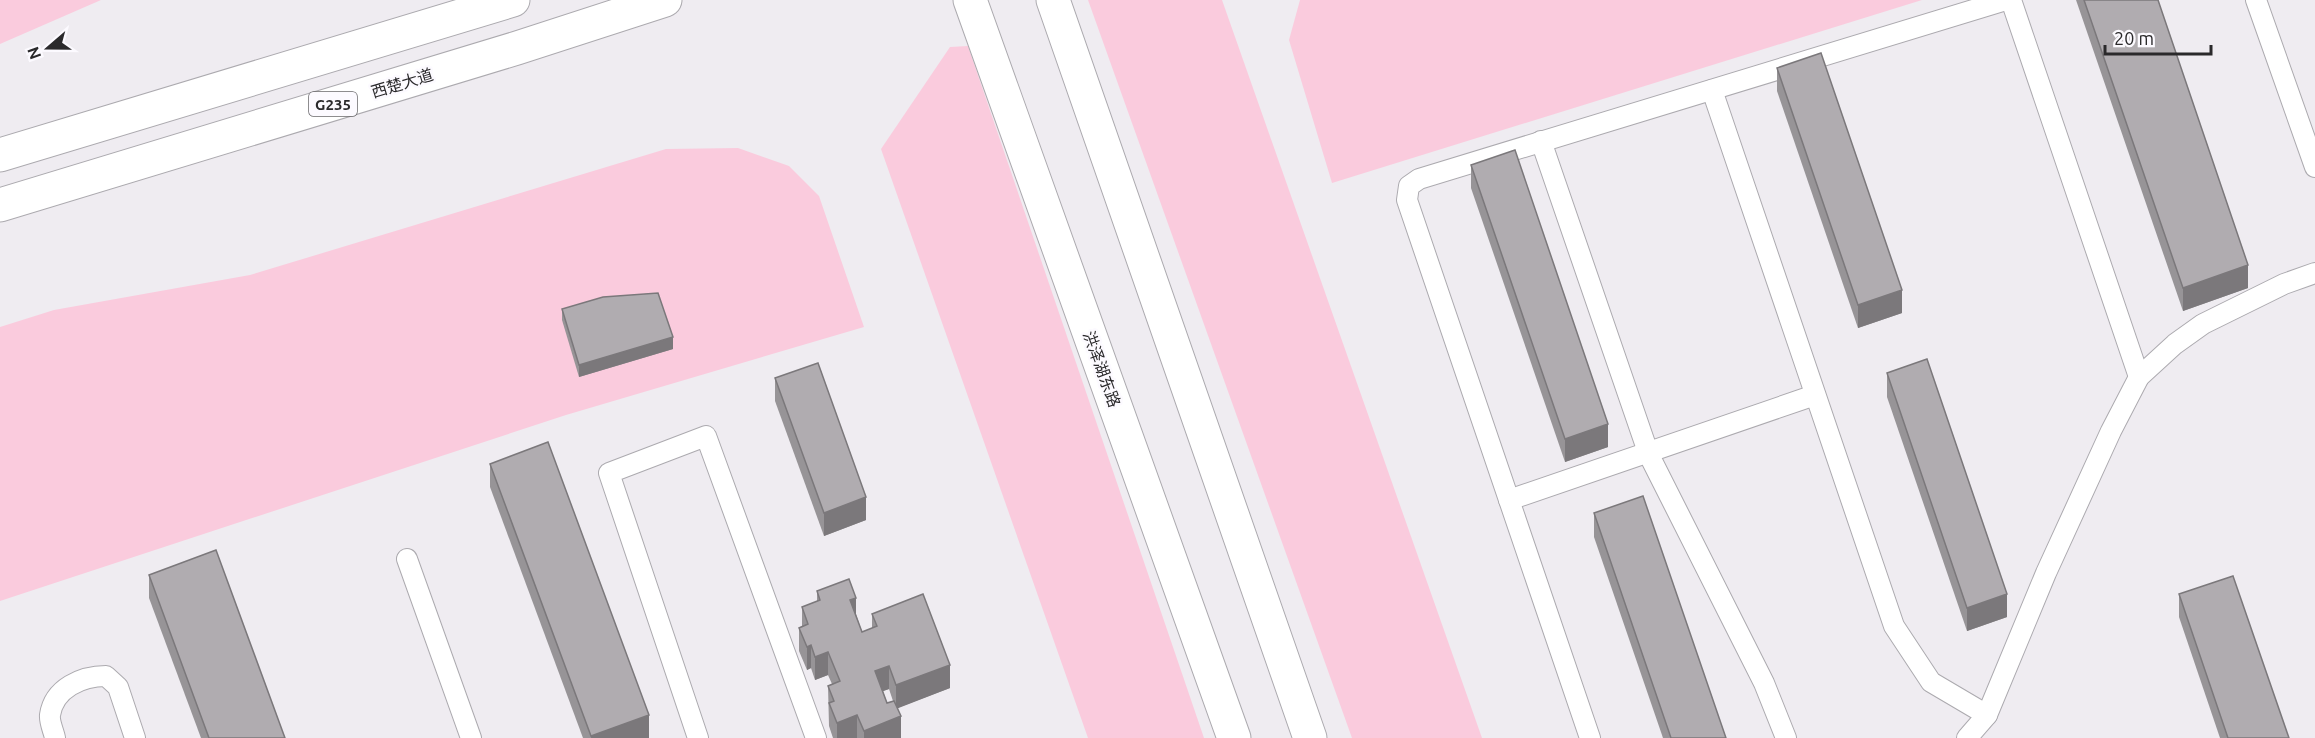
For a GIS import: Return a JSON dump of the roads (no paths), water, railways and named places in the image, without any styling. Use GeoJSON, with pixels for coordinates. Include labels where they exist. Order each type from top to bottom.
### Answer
{"type":"FeatureCollection","features":[{"type":"Feature","properties":{"kind":"main road"},"geometry":{"type":"LineString","coordinates":[[0,155],[513,0]]}},
{"type":"Feature","properties":{"kind":"main road","name":"西楚大道"},"geometry":{"type":"LineString","coordinates":[[0,205],[517,48],[665,0]]}},
{"type":"Feature","properties":{"kind":"main road","name":"洪泽湖东路"},"geometry":{"type":"LineString","coordinates":[[970,0],[1234,738]]}},
{"type":"Feature","properties":{"kind":"main road"},"geometry":{"type":"LineString","coordinates":[[1053,0],[1310,738]]}},
{"type":"Feature","properties":{"kind":"lane"},"geometry":{"type":"LineString","coordinates":[[1590,738],[1407,200],[1409,186],[1419,178],[2006,0]]}},
{"type":"Feature","properties":{"kind":"lane"},"geometry":{"type":"LineString","coordinates":[[2011,0],[2139,377]]}},
{"type":"Feature","properties":{"kind":"lane"},"geometry":{"type":"LineString","coordinates":[[2256,0],[2315,166]]}},
{"type":"Feature","properties":{"kind":"lane"},"geometry":{"type":"LineString","coordinates":[[1712,90],[1894,626],[1931,682],[1987,715]]}},
{"type":"Feature","properties":{"kind":"lane"},"geometry":{"type":"LineString","coordinates":[[1541,141],[1648,453],[1764,683],[1786,738]]}},
{"type":"Feature","properties":{"kind":"lane"},"geometry":{"type":"LineString","coordinates":[[1967,738],[1987,715],[2046,573],[2111,431],[2139,377],[2175,344],[2203,324],[2284,284],[2315,273]]}},
{"type":"Feature","properties":{"kind":"lane"},"geometry":{"type":"LineString","coordinates":[[1509,500],[1815,395]]}},
{"type":"Feature","properties":{"kind":"lane"},"geometry":{"type":"LineString","coordinates":[[698,738],[609,473],[706,436],[816,738]]}},
{"type":"Feature","properties":{"kind":"lane"},"geometry":{"type":"LineString","coordinates":[[407,559],[471,738]]}},
{"type":"Feature","properties":{"kind":"lane"},"geometry":{"type":"LineString","coordinates":[[55,738],[49,717],[57,698],[73,683],[92,676],[106,676],[118,687],[135,738]]}}]}
